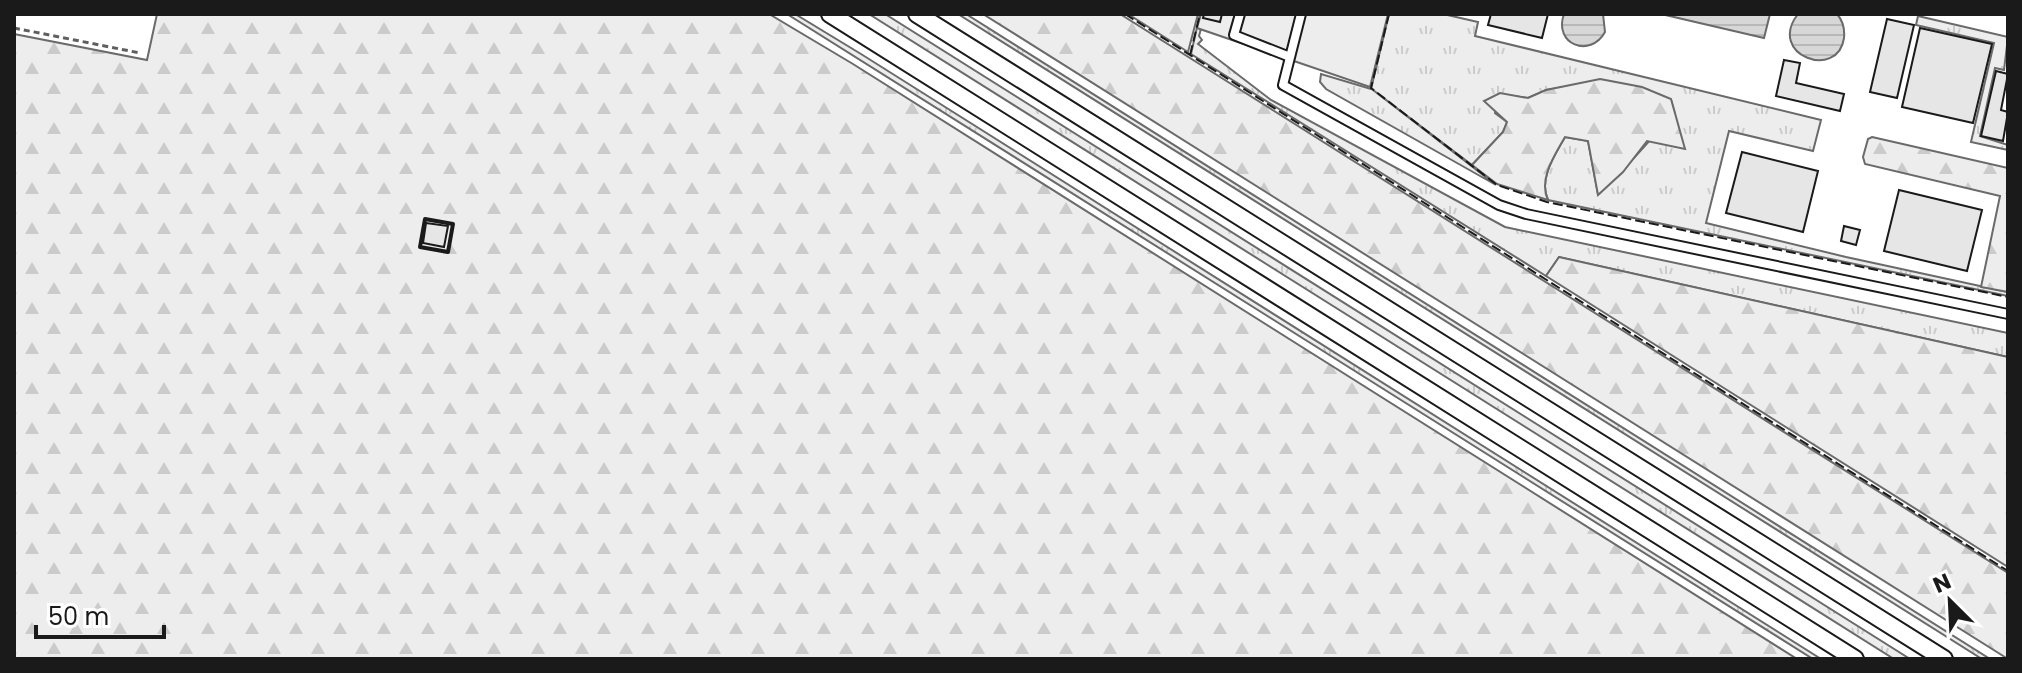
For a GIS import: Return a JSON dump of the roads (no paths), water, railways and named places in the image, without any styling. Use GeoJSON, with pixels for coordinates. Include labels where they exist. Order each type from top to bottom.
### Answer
{"type":"FeatureCollection","features":[{"type":"Feature","properties":{"kind":"street"},"geometry":{"type":"LineString","coordinates":[[830,14],[1855,659]]}},
{"type":"Feature","properties":{"kind":"street"},"geometry":{"type":"LineString","coordinates":[[917,14],[1944,659]]}},
{"type":"Feature","properties":{"kind":"lane"},"geometry":{"type":"LineString","coordinates":[[1240,14],[1234,35],[1290,57]]}},
{"type":"Feature","properties":{"kind":"lane"},"geometry":{"type":"LineString","coordinates":[[1301,14],[1283,85],[1511,210],[2008,314]]}}]}
